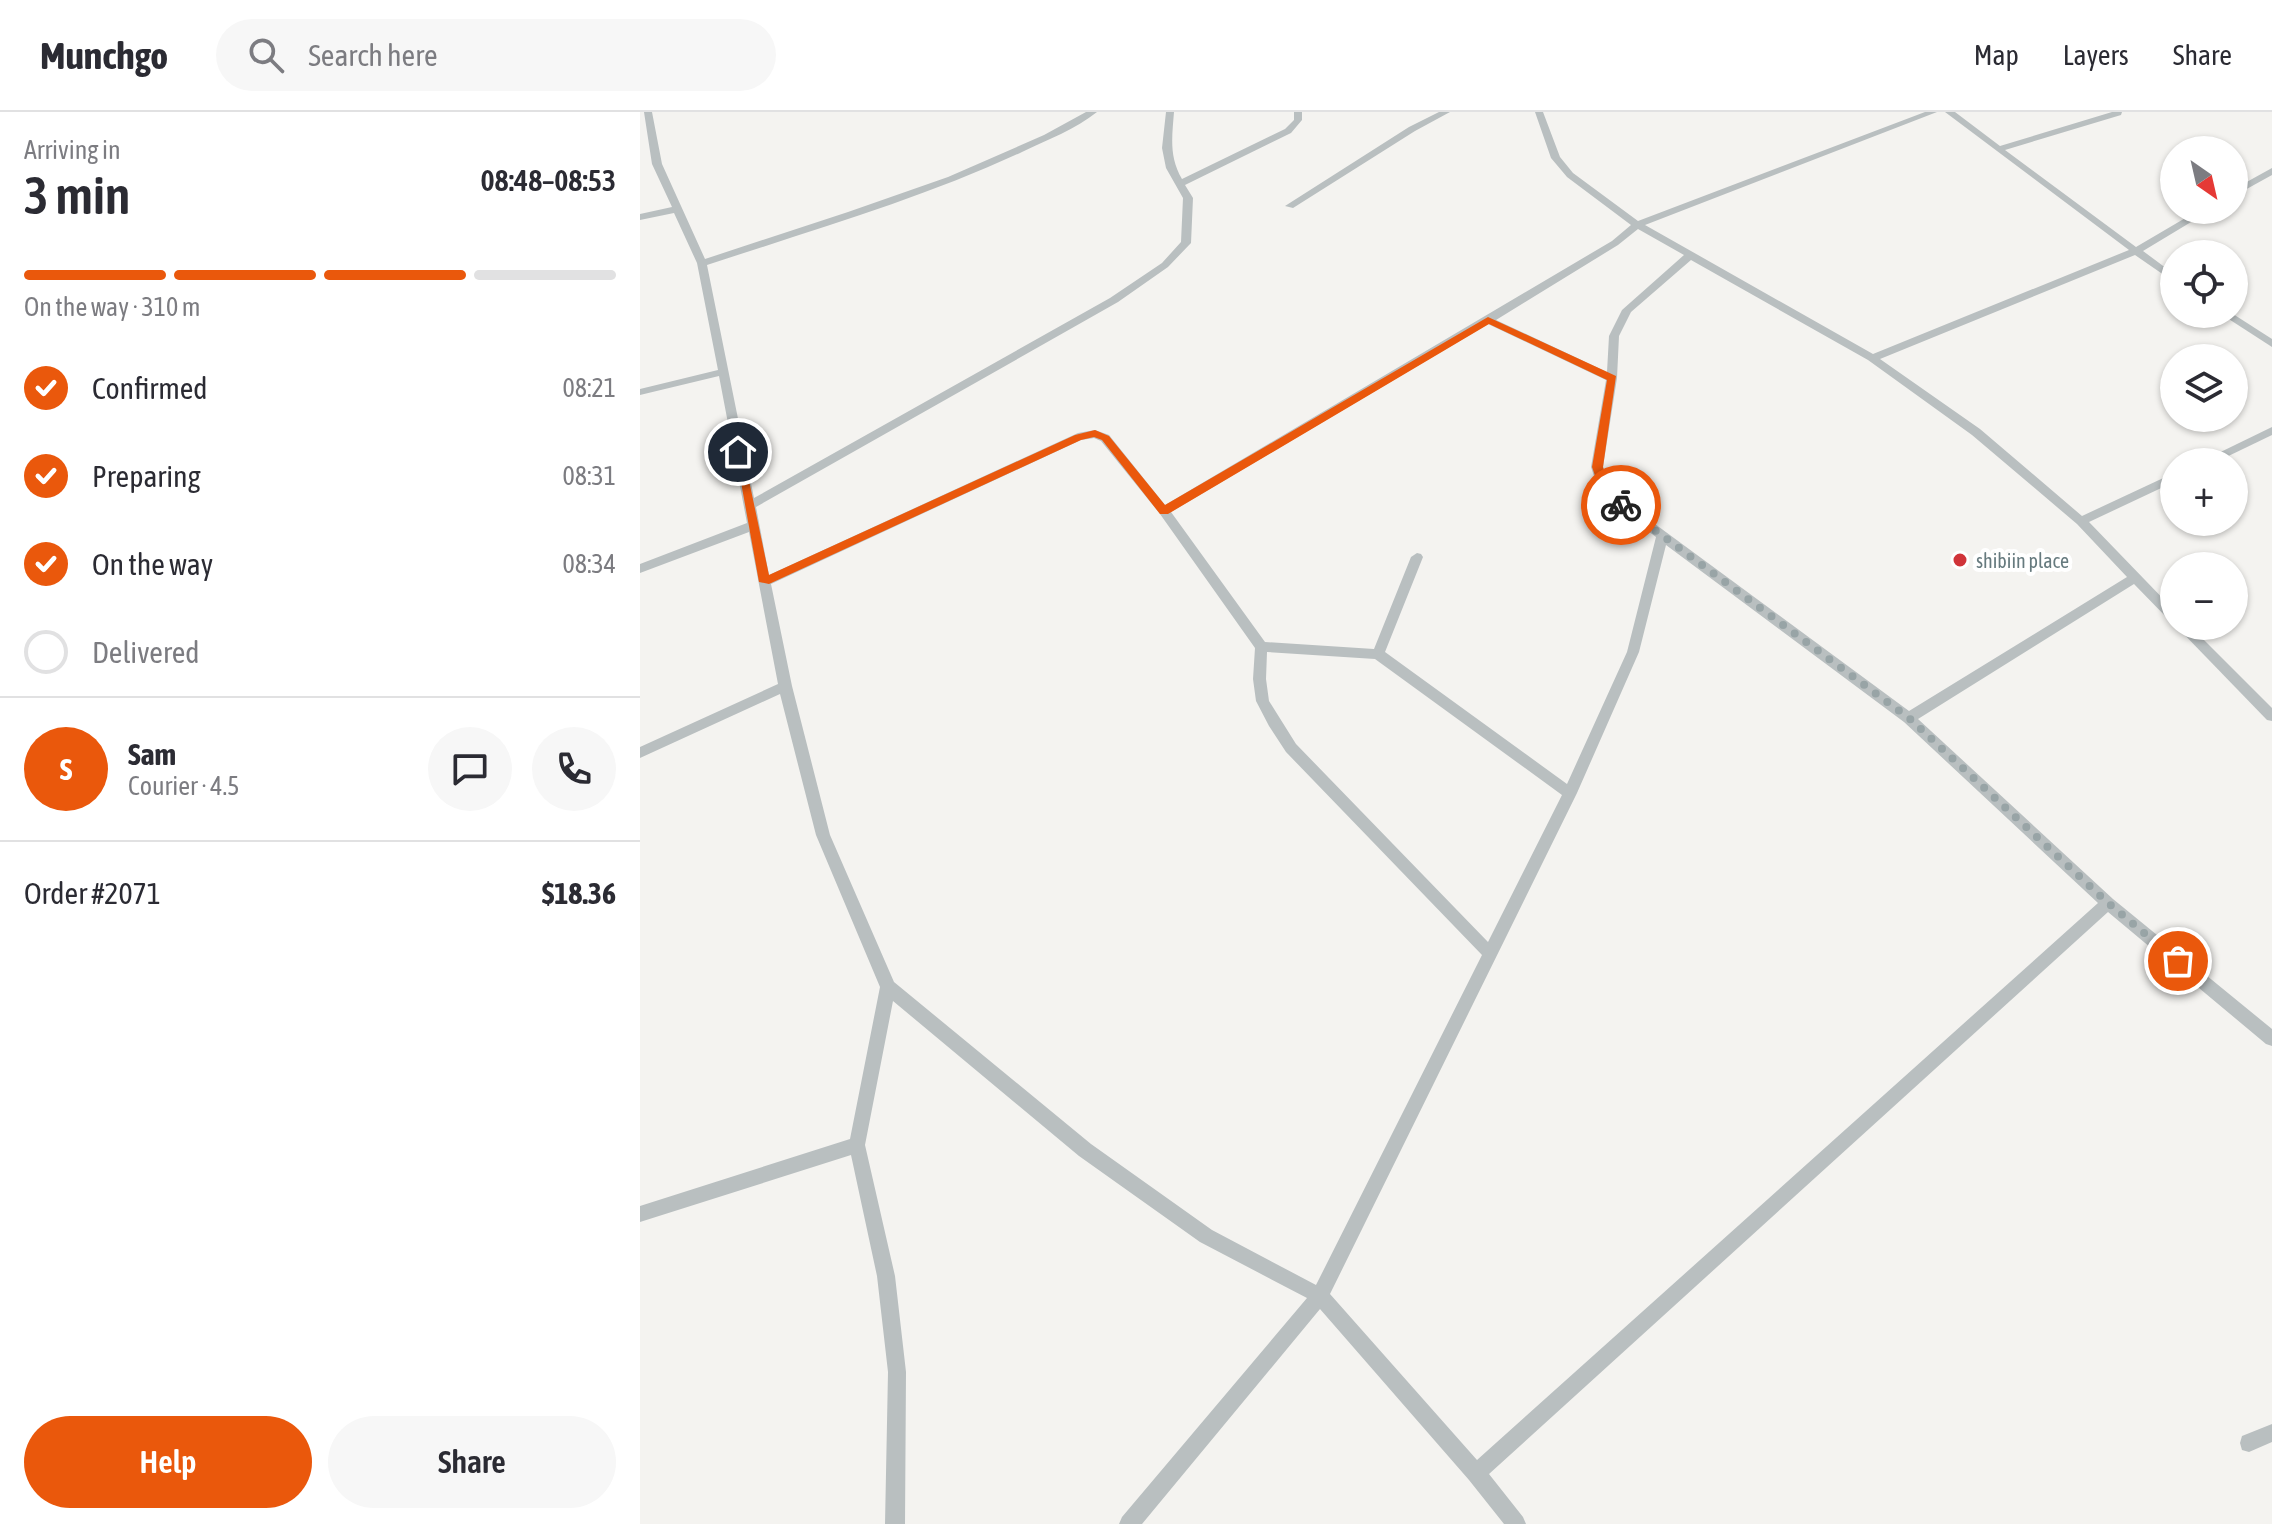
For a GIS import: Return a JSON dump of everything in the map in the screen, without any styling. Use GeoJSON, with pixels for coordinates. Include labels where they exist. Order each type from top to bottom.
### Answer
{"type":"FeatureCollection","features":[{"type":"Feature","properties":{"kind":"street"},"geometry":{"type":"LineString","coordinates":[[648,112],[657,164],[702,263],[785,686],[823,835],[888,987],[1085,1150],[1206,1236],[1320,1296],[1476,1473],[1516,1524]]}},
{"type":"Feature","properties":{"kind":"street"},"geometry":{"type":"LineString","coordinates":[[702,263],[936,184],[1014,152],[1093,112]]}},
{"type":"Feature","properties":{"kind":"street"},"geometry":{"type":"LineString","coordinates":[[750,505],[1114,300],[1165,265],[1186,243],[1188,198],[1171,168],[1166,148],[1170,112]]}},
{"type":"Feature","properties":{"kind":"street"},"geometry":{"type":"LineString","coordinates":[[1182,183],[1288,131],[1298,120],[1298,112]]}},
{"type":"Feature","properties":{"kind":"street"},"geometry":{"type":"LineString","coordinates":[[1290,206],[1412,129],[1446,112]]}},
{"type":"Feature","properties":{"kind":"street"},"geometry":{"type":"LineString","coordinates":[[1539,112],[1556,158],[1570,175],[1637,225],[1872,358],[1976,432],[2081,521],[2160,604]]}},
{"type":"Feature","properties":{"kind":"street"},"geometry":{"type":"LineString","coordinates":[[1164,511],[1488,320],[1615,243],[1637,225],[1933,112]]}},
{"type":"Feature","properties":{"kind":"street"},"geometry":{"type":"LineString","coordinates":[[1949,112],[2160,270]]}},
{"type":"Feature","properties":{"kind":"street"},"geometry":{"type":"LineString","coordinates":[[1998,149],[2118,113]]}},
{"type":"Feature","properties":{"kind":"street"},"geometry":{"type":"LineString","coordinates":[[2248,185],[2272,171]]}},
{"type":"Feature","properties":{"kind":"street"},"geometry":{"type":"LineString","coordinates":[[640,217],[678,209]]}},
{"type":"Feature","properties":{"kind":"street"},"geometry":{"type":"LineString","coordinates":[[1872,358],[2134,252],[2182,224]]}},
{"type":"Feature","properties":{"kind":"street"},"geometry":{"type":"LineString","coordinates":[[1689,256],[1627,310],[1614,336],[1612,378],[1597,467],[1603,485],[1617,502],[1909,718],[2108,903],[2272,1039]]}},
{"type":"Feature","properties":{"kind":"street"},"geometry":{"type":"LineString","coordinates":[[1488,320],[1612,378]]}},
{"type":"Feature","properties":{"kind":"street"},"geometry":{"type":"LineString","coordinates":[[2247,328],[2272,344]]}},
{"type":"Feature","properties":{"kind":"street"},"geometry":{"type":"LineString","coordinates":[[640,392],[721,372]]}},
{"type":"Feature","properties":{"kind":"street"},"geometry":{"type":"LineString","coordinates":[[2236,448],[2272,431]]}},
{"type":"Feature","properties":{"kind":"street"},"geometry":{"type":"LineString","coordinates":[[765,582],[1078,437],[1095,434],[1105,438],[1164,511],[1261,647],[1257,684],[1266,712],[1291,748],[1490,954]]}},
{"type":"Feature","properties":{"kind":"street"},"geometry":{"type":"LineString","coordinates":[[2081,521],[2160,484]]}},
{"type":"Feature","properties":{"kind":"street"},"geometry":{"type":"LineString","coordinates":[[640,569],[754,525]]}},
{"type":"Feature","properties":{"kind":"street"},"geometry":{"type":"LineString","coordinates":[[1129,1524],[1320,1296],[1570,793],[1633,652],[1663,534]]}},
{"type":"Feature","properties":{"kind":"street"},"geometry":{"type":"LineString","coordinates":[[1378,654],[1417,557]]}},
{"type":"Feature","properties":{"kind":"street"},"geometry":{"type":"LineString","coordinates":[[1909,718],[2135,578]]}},
{"type":"Feature","properties":{"kind":"street"},"geometry":{"type":"LineString","coordinates":[[2196,640],[2272,716]]}},
{"type":"Feature","properties":{"kind":"street"},"geometry":{"type":"LineString","coordinates":[[1261,647],[1378,654],[1570,793]]}},
{"type":"Feature","properties":{"kind":"street"},"geometry":{"type":"LineString","coordinates":[[640,753],[785,686]]}},
{"type":"Feature","properties":{"kind":"street"},"geometry":{"type":"LineString","coordinates":[[1476,1473],[2108,903]]}},
{"type":"Feature","properties":{"kind":"street"},"geometry":{"type":"LineString","coordinates":[[888,987],[857,1145],[886,1276],[897,1372],[895,1524]]}},
{"type":"Feature","properties":{"kind":"street"},"geometry":{"type":"LineString","coordinates":[[640,1214],[857,1145]]}},
{"type":"Feature","properties":{"kind":"street"},"geometry":{"type":"LineString","coordinates":[[2249,1443],[2272,1433]]}},
{"type":"Feature","properties":{"kind":"way so far"},"geometry":{"type":"LineString","coordinates":[[1621,505],[1909,718],[2108,903],[2178,961]]}},
{"type":"Feature","properties":{"kind":"place","name":"shibiin place"},"geometry":{"type":"Point","coordinates":[1960,560]}},
{"type":"Feature","properties":{"kind":"route"},"geometry":{"type":"LineString","coordinates":[[738,452],[765,582],[1078,437],[1095,434],[1105,438],[1164,511],[1488,320],[1612,378],[1597,467],[1603,485],[1621,505]]}}]}
